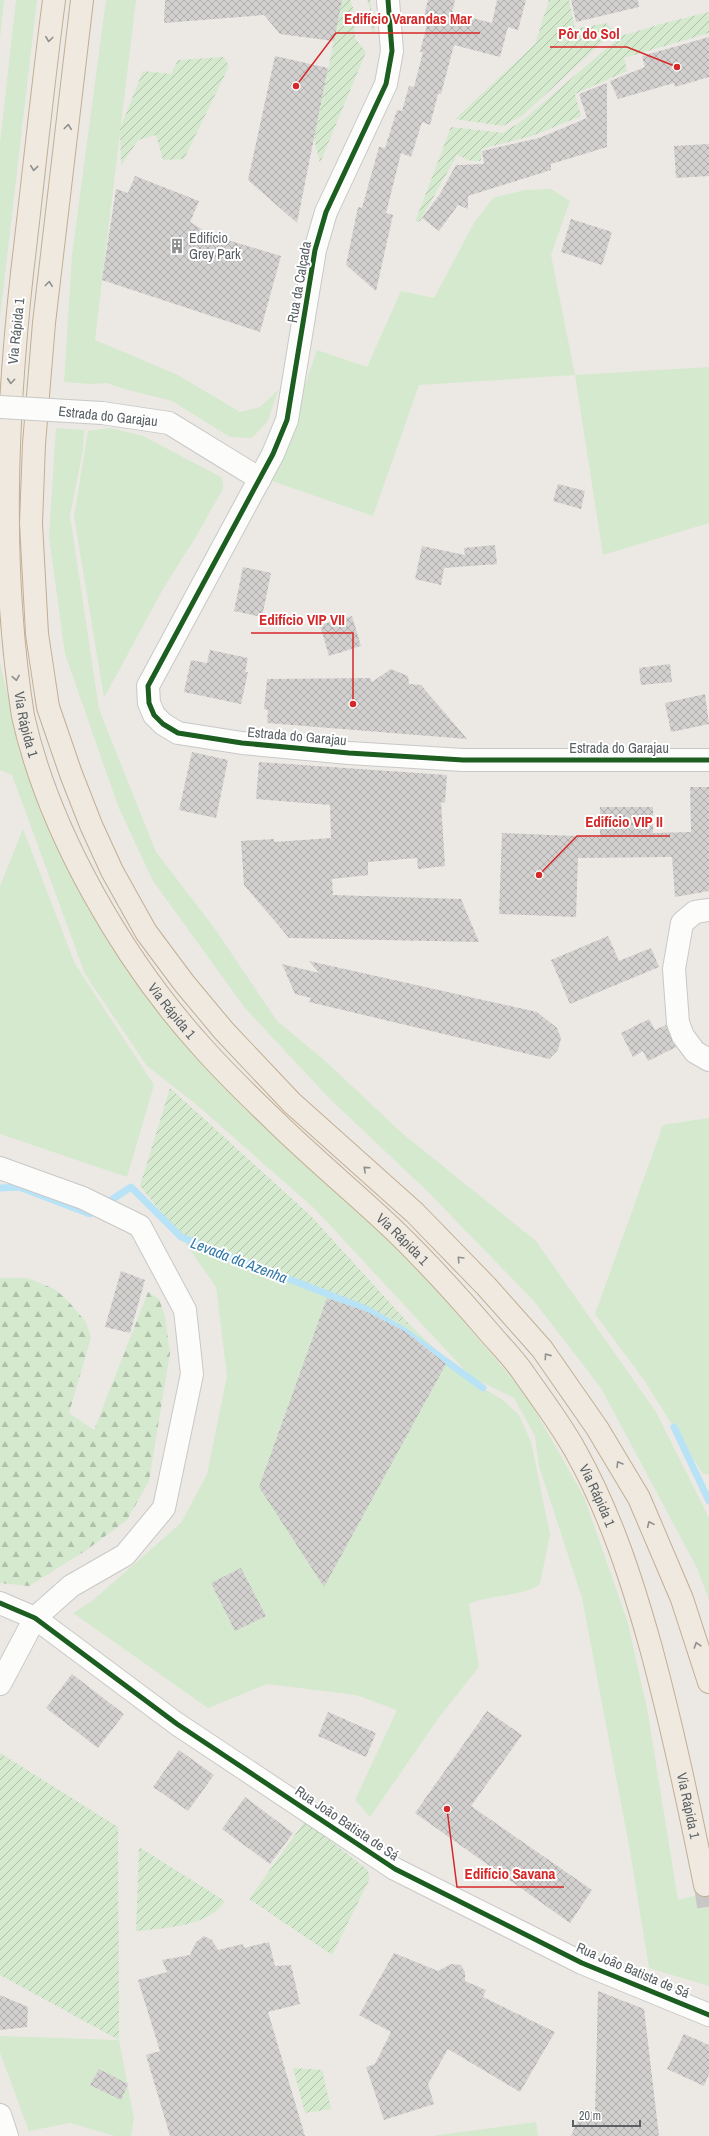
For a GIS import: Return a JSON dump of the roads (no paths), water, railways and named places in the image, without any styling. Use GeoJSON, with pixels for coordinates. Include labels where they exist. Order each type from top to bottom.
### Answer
{"type":"FeatureCollection","features":[{"type":"Feature","properties":{"kind":"highway","name":"Via Rápida 1"},"geometry":{"type":"LineString","coordinates":[[54,0],[16,332],[6,442],[2,528],[10,644],[23,718],[46,788],[66,838],[88,884],[127,950],[158,992],[208,1053],[278,1124],[398,1234],[464,1302],[519,1367],[574,1448],[606,1514],[625,1562],[641,1614],[663,1694],[687,1793],[705,1885]]}},
{"type":"Feature","properties":{"kind":"highway","name":"Via Rápida 1"},"geometry":{"type":"LineString","coordinates":[[82,0],[44,323],[34,444],[31,523],[37,634],[48,707],[71,774],[94,831],[142,925],[184,983],[224,1031],[292,1103],[415,1213],[486,1286],[542,1350],[597,1428],[639,1498],[682,1599],[709,1682]]}},
{"type":"Feature","properties":{"kind":"street","name":"Rua da Calçada"},"geometry":{"type":"LineString","coordinates":[[260,479],[273,454],[287,420],[315,250],[326,212],[386,84],[392,51],[388,0]]}},
{"type":"Feature","properties":{"kind":"street","name":"Estrada do Garajau"},"geometry":{"type":"LineString","coordinates":[[0,407],[102,413],[168,423],[260,479],[148,686],[149,703],[154,715],[163,724],[178,733],[242,743],[376,755],[463,760],[709,760]]}},
{"type":"Feature","properties":{"kind":"street"},"geometry":{"type":"LineString","coordinates":[[709,910],[695,912],[682,923],[674,969],[678,1023],[682,1036],[695,1052],[709,1060]]}},
{"type":"Feature","properties":{"kind":"street"},"geometry":{"type":"LineString","coordinates":[[0,1168],[83,1198],[140,1226],[185,1310],[192,1374],[164,1508],[125,1555],[71,1586],[35,1618],[0,1684]]}},
{"type":"Feature","properties":{"kind":"street","name":"Rua João Batista de Sá"},"geometry":{"type":"LineString","coordinates":[[0,1603],[35,1618],[177,1724],[395,1869],[582,1963],[709,2016]]}},
{"type":"Feature","properties":{"kind":"street"},"geometry":{"type":"LineString","coordinates":[[0,2115],[8,2136]]}},
{"type":"Feature","properties":{"kind":"waterway","name":"Levada da Azenha"},"geometry":{"type":"LineString","coordinates":[[0,1188],[19,1187],[90,1214],[131,1187],[181,1237],[366,1309],[406,1332],[483,1388]]}},
{"type":"Feature","properties":{"kind":"waterway"},"geometry":{"type":"LineString","coordinates":[[674,1427],[709,1501]]}},
{"type":"Feature","properties":{"kind":"tunnel"},"geometry":{"type":"LineString","coordinates":[[705,1885],[709,1913]]}},
{"type":"Feature","properties":{"kind":"place","name":"Pôr do Sol"},"geometry":{"type":"Point","coordinates":[677,67]}},
{"type":"Feature","properties":{"kind":"place","name":"Edifício Varandas Mar"},"geometry":{"type":"Point","coordinates":[296,86]}},
{"type":"Feature","properties":{"kind":"place","name":"Edifício Grey Park"},"geometry":{"type":"Point","coordinates":[177,246]}},
{"type":"Feature","properties":{"kind":"place","name":"Edifício VIP VII"},"geometry":{"type":"Point","coordinates":[353,704]}},
{"type":"Feature","properties":{"kind":"place","name":"Edifício VIP II"},"geometry":{"type":"Point","coordinates":[539,875]}},
{"type":"Feature","properties":{"kind":"place","name":"Edifício Savana"},"geometry":{"type":"Point","coordinates":[447,1809]}}]}
